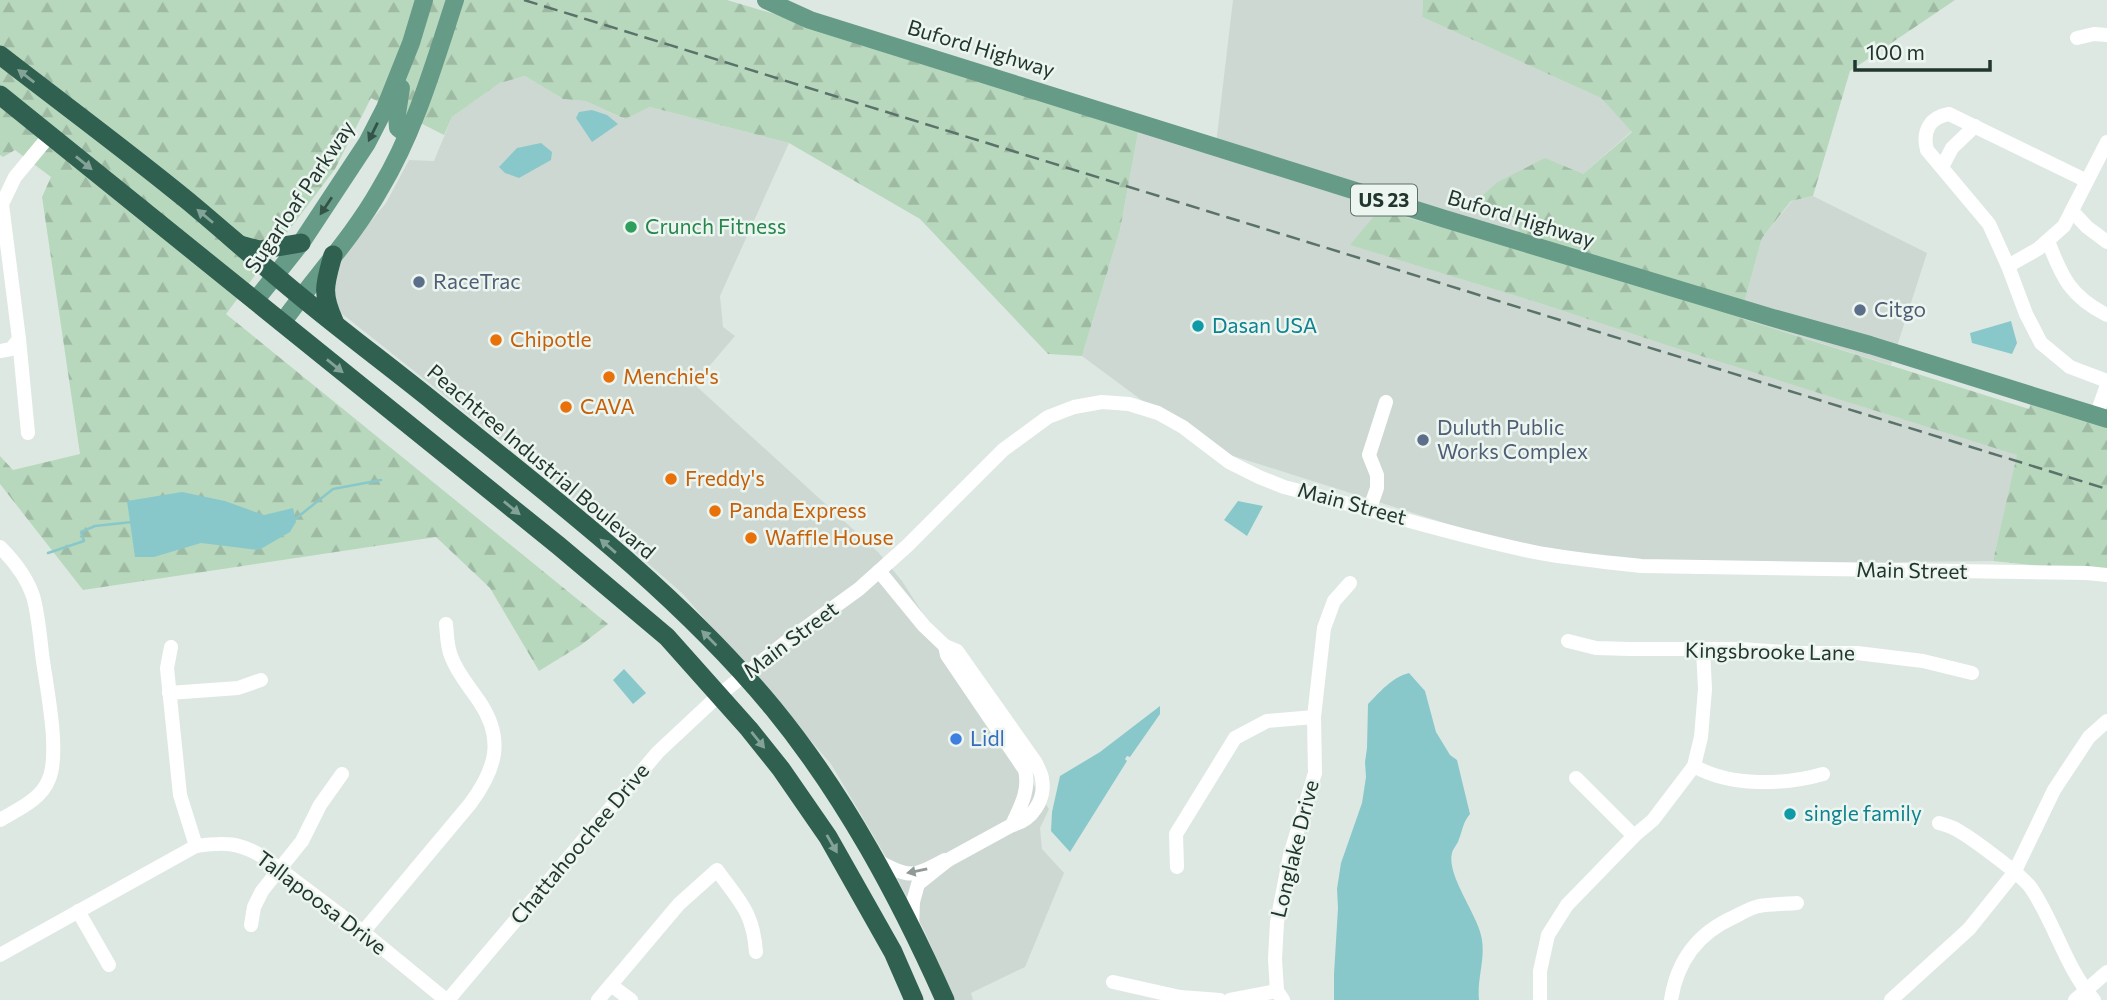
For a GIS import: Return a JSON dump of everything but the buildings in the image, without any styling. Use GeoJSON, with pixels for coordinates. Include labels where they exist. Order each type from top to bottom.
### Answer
{"type":"FeatureCollection","features":[{"type":"Feature","properties":{"kind":"highway","name":"Peachtree Industrial Boulevard"},"geometry":{"type":"LineString","coordinates":[[0,55],[186,200],[276,276],[589,528],[673,602],[744,675],[807,753],[851,818],[912,928],[945,1000]]}},
{"type":"Feature","properties":{"kind":"highway"},"geometry":{"type":"LineString","coordinates":[[0,95],[559,546],[667,637],[781,769],[828,837],[893,952],[914,1000]]}},
{"type":"Feature","properties":{"kind":"highway"},"geometry":{"type":"LineString","coordinates":[[239,244],[259,250],[301,243]]}},
{"type":"Feature","properties":{"kind":"highway"},"geometry":{"type":"LineString","coordinates":[[332,255],[324,289],[326,304],[334,322]]}},
{"type":"Feature","properties":{"kind":"main road","name":"Sugarloaf Parkway"},"geometry":{"type":"LineString","coordinates":[[255,301],[301,243],[367,143],[385,108],[411,43],[424,0]]}},
{"type":"Feature","properties":{"kind":"main road"},"geometry":{"type":"LineString","coordinates":[[282,323],[381,188],[426,88],[455,0]]}},
{"type":"Feature","properties":{"kind":"main road","name":"Buford Highway"},"geometry":{"type":"LineString","coordinates":[[766,0],[810,20],[1445,219],[1870,345],[2101,418]]}},
{"type":"Feature","properties":{"kind":"main road"},"geometry":{"type":"LineString","coordinates":[[407,135],[398,128],[397,114],[411,43]]}},
{"type":"Feature","properties":{"kind":"street"},"geometry":{"type":"LineString","coordinates":[[2077,38],[2094,34],[2107,35]]}},
{"type":"Feature","properties":{"kind":"street"},"geometry":{"type":"LineString","coordinates":[[2087,181],[1949,114],[1938,116],[1929,126],[1927,150],[1989,224],[2026,314],[2041,343],[2070,367],[2107,383],[2101,418]]}},
{"type":"Feature","properties":{"kind":"street"},"geometry":{"type":"LineString","coordinates":[[1942,167],[1952,148],[1975,127]]}},
{"type":"Feature","properties":{"kind":"street"},"geometry":{"type":"LineString","coordinates":[[28,433],[1,203],[15,177],[50,135]]}},
{"type":"Feature","properties":{"kind":"street"},"geometry":{"type":"LineString","coordinates":[[2008,265],[2038,249],[2064,226],[2107,142]]}},
{"type":"Feature","properties":{"kind":"street"},"geometry":{"type":"LineString","coordinates":[[2072,211],[2107,242]]}},
{"type":"Feature","properties":{"kind":"street"},"geometry":{"type":"LineString","coordinates":[[2048,241],[2058,268],[2074,294],[2107,315]]}},
{"type":"Feature","properties":{"kind":"street"},"geometry":{"type":"LineString","coordinates":[[0,352],[11,349],[19,339]]}},
{"type":"Feature","properties":{"kind":"street","name":"Main Street"},"geometry":{"type":"LineString","coordinates":[[719,695],[879,572],[1003,450],[1048,417],[1074,407],[1102,402],[1129,404],[1158,413],[1183,427],[1229,461],[1259,477],[1284,486],[1534,552],[1641,566],[2107,575]]}},
{"type":"Feature","properties":{"kind":"street"},"geometry":{"type":"LineString","coordinates":[[1370,509],[1377,488],[1377,475],[1370,455],[1387,402]]}},
{"type":"Feature","properties":{"kind":"street"},"geometry":{"type":"LineString","coordinates":[[0,547],[13,561],[32,594],[37,613],[53,762],[49,779],[41,791],[29,803],[0,820]]}},
{"type":"Feature","properties":{"kind":"street"},"geometry":{"type":"LineString","coordinates":[[879,572],[924,626],[945,646],[947,655],[1025,770],[1024,800],[1012,825],[948,860],[918,884],[913,902],[912,928]]}},
{"type":"Feature","properties":{"kind":"street","name":"Longlake Drive"},"geometry":{"type":"LineString","coordinates":[[1280,995],[1276,922],[1290,855],[1315,773],[1314,717],[1324,628],[1334,601],[1350,583]]}},
{"type":"Feature","properties":{"kind":"street"},"geometry":{"type":"LineString","coordinates":[[363,932],[470,804],[485,784],[492,768],[494,733],[489,716],[459,674],[449,653],[446,624]]}},
{"type":"Feature","properties":{"kind":"street","name":"Kingsbrooke Lane"},"geometry":{"type":"LineString","coordinates":[[1568,641],[1596,648],[1857,653],[1923,661],[1972,673]]}},
{"type":"Feature","properties":{"kind":"street"},"geometry":{"type":"LineString","coordinates":[[171,647],[167,668],[180,795],[196,846]]}},
{"type":"Feature","properties":{"kind":"street"},"geometry":{"type":"LineString","coordinates":[[1540,1000],[1541,971],[1548,935],[1567,905],[1653,820],[1694,766],[1701,737],[1705,689],[1703,649]]}},
{"type":"Feature","properties":{"kind":"street"},"geometry":{"type":"LineString","coordinates":[[169,693],[238,688],[261,680]]}},
{"type":"Feature","properties":{"kind":"street","name":"Chattahoochee Drive"},"geometry":{"type":"LineString","coordinates":[[447,1000],[658,752],[719,695]]}},
{"type":"Feature","properties":{"kind":"street"},"geometry":{"type":"LineString","coordinates":[[1177,867],[1176,834],[1235,738],[1267,721],[1314,717]]}},
{"type":"Feature","properties":{"kind":"street"},"geometry":{"type":"LineString","coordinates":[[1891,1000],[1969,929],[2014,873],[2054,790],[2090,737],[2107,722]]}},
{"type":"Feature","properties":{"kind":"street"},"geometry":{"type":"LineString","coordinates":[[1694,766],[1704,772],[1754,781],[1804,779],[1823,774]]}},
{"type":"Feature","properties":{"kind":"street"},"geometry":{"type":"LineString","coordinates":[[251,925],[254,907],[262,891],[302,841],[320,805],[342,774]]}},
{"type":"Feature","properties":{"kind":"street"},"geometry":{"type":"LineString","coordinates":[[1576,778],[1634,836]]}},
{"type":"Feature","properties":{"kind":"street"},"geometry":{"type":"LineString","coordinates":[[1939,823],[1957,829],[2029,886],[2047,917],[2085,997],[2107,972]]}},
{"type":"Feature","properties":{"kind":"street","name":"Tallapoosa Drive"},"geometry":{"type":"LineString","coordinates":[[0,955],[196,846],[221,843],[252,850],[280,869],[447,1000]]}},
{"type":"Feature","properties":{"kind":"street"},"geometry":{"type":"LineString","coordinates":[[874,860],[907,874],[921,873],[948,860]]}},
{"type":"Feature","properties":{"kind":"street"},"geometry":{"type":"LineString","coordinates":[[598,1000],[671,913],[717,870],[748,913],[755,935],[756,952]]}},
{"type":"Feature","properties":{"kind":"street"},"geometry":{"type":"LineString","coordinates":[[1671,1000],[1673,984],[1688,954],[1695,943],[1716,925],[1757,906],[1797,903]]}},
{"type":"Feature","properties":{"kind":"street"},"geometry":{"type":"LineString","coordinates":[[78,911],[109,965]]}},
{"type":"Feature","properties":{"kind":"street"},"geometry":{"type":"LineString","coordinates":[[1113,982],[1180,997],[1220,1000]]}},
{"type":"Feature","properties":{"kind":"street"},"geometry":{"type":"LineString","coordinates":[[611,985],[631,1000]]}},
{"type":"Feature","properties":{"kind":"street"},"geometry":{"type":"LineString","coordinates":[[1230,1000],[1280,995]]}},
{"type":"Feature","properties":{"kind":"shaded area"},"geometry":{"type":"Polygon","coordinates":[[[1233,0],[1423,0],[1422,17],[1601,98],[1632,131],[1583,174],[1496,183],[1479,200],[1519,220],[1519,248],[1379,210],[1351,245],[2018,455],[1993,561],[1819,563],[1584,560],[1467,530],[1205,447],[1082,356],[1120,230],[1140,122],[1216,144],[1233,0]]]}},
{"type":"Feature","properties":{"kind":"shaded area"},"geometry":{"type":"Polygon","coordinates":[[[525,76],[563,99],[585,101],[624,119],[650,107],[789,143],[720,296],[723,327],[735,336],[694,384],[878,552],[902,581],[1049,809],[1040,828],[1042,849],[1064,873],[1025,967],[971,993],[973,1000],[954,1000],[925,932],[886,857],[831,764],[683,594],[565,491],[341,313],[331,300],[334,266],[386,203],[409,160],[434,161],[452,117],[500,83],[525,76]]]}},
{"type":"Feature","properties":{"kind":"shaded area"},"geometry":{"type":"Polygon","coordinates":[[[1813,196],[1927,253],[1891,365],[1740,318],[1762,238],[1792,201],[1813,196]]]}},
{"type":"Feature","properties":{"kind":"green space"},"geometry":{"type":"Polygon","coordinates":[[[0,0],[727,0],[1140,122],[1120,230],[1082,356],[1048,354],[920,219],[789,143],[650,107],[625,119],[585,101],[563,99],[525,76],[500,83],[452,117],[444,135],[371,98],[335,169],[226,314],[608,624],[581,645],[539,671],[490,588],[436,537],[83,590],[0,484],[0,456],[13,470],[80,454],[42,197],[51,177],[15,150],[3,157],[0,155],[0,0]]]}},
{"type":"Feature","properties":{"kind":"green space"},"geometry":{"type":"Polygon","coordinates":[[[1423,0],[1955,0],[1850,71],[1813,196],[1791,201],[1762,238],[1740,318],[2029,409],[2031,404],[2107,416],[2107,573],[1993,561],[2017,455],[1350,245],[1379,210],[1519,248],[1519,220],[1478,200],[1496,183],[1545,158],[1583,174],[1632,132],[1601,98],[1422,17],[1423,0]]]}},
{"type":"Feature","properties":{"kind":"water"},"geometry":{"type":"Polygon","coordinates":[[[592,110],[607,115],[618,124],[592,142],[576,118],[579,112],[592,110]]]}},
{"type":"Feature","properties":{"kind":"water"},"geometry":{"type":"Polygon","coordinates":[[[541,143],[552,152],[551,160],[519,178],[505,173],[499,167],[517,148],[541,143]]]}},
{"type":"Feature","properties":{"kind":"water"},"geometry":{"type":"Polygon","coordinates":[[[2011,321],[2017,343],[2012,354],[1972,343],[1970,333],[2011,321]]]}},
{"type":"Feature","properties":{"kind":"water"},"geometry":{"type":"Polygon","coordinates":[[[182,492],[225,501],[264,515],[293,508],[296,522],[290,532],[259,550],[201,543],[154,557],[135,557],[127,501],[182,492]]]}},
{"type":"Feature","properties":{"kind":"water"},"geometry":{"type":"Polygon","coordinates":[[[1238,501],[1263,506],[1247,536],[1224,520],[1238,501]]]}},
{"type":"Feature","properties":{"kind":"water"},"geometry":{"type":"Polygon","coordinates":[[[624,669],[646,693],[633,704],[613,680],[624,669]]]}},
{"type":"Feature","properties":{"kind":"water"},"geometry":{"type":"Polygon","coordinates":[[[1409,673],[1425,691],[1436,732],[1450,755],[1457,760],[1470,814],[1464,823],[1451,862],[1458,884],[1480,930],[1483,955],[1479,1000],[1334,1000],[1337,889],[1341,863],[1362,803],[1366,777],[1368,704],[1391,682],[1409,673]]]}},
{"type":"Feature","properties":{"kind":"water"},"geometry":{"type":"Polygon","coordinates":[[[1160,706],[1160,714],[1130,757],[1125,759],[1127,761],[1070,852],[1051,831],[1060,776],[1100,752],[1160,706]]]}},
{"type":"Feature","properties":{"kind":"waterway"},"geometry":{"type":"LineString","coordinates":[[294,520],[333,489],[381,480]]}},
{"type":"Feature","properties":{"kind":"waterway"},"geometry":{"type":"LineString","coordinates":[[48,553],[84,541],[81,532],[95,526],[132,522]]}},
{"type":"Feature","properties":{"kind":"railway"},"geometry":{"type":"LineString","coordinates":[[524,0],[2107,489]]}},
{"type":"Feature","properties":{"kind":"place","name":"Crunch Fitness"},"geometry":{"type":"Point","coordinates":[631,227]}},
{"type":"Feature","properties":{"kind":"place","name":"RaceTrac"},"geometry":{"type":"Point","coordinates":[419,282]}},
{"type":"Feature","properties":{"kind":"place","name":"Citgo"},"geometry":{"type":"Point","coordinates":[1860,310]}},
{"type":"Feature","properties":{"kind":"place","name":"Dasan USA"},"geometry":{"type":"Point","coordinates":[1198,326]}},
{"type":"Feature","properties":{"kind":"place","name":"Chipotle"},"geometry":{"type":"Point","coordinates":[496,340]}},
{"type":"Feature","properties":{"kind":"place","name":"Menchie's"},"geometry":{"type":"Point","coordinates":[609,377]}},
{"type":"Feature","properties":{"kind":"place","name":"CAVA"},"geometry":{"type":"Point","coordinates":[566,407]}},
{"type":"Feature","properties":{"kind":"place","name":"Duluth Public Works Complex"},"geometry":{"type":"Point","coordinates":[1423,440]}},
{"type":"Feature","properties":{"kind":"place","name":"Freddy's"},"geometry":{"type":"Point","coordinates":[671,479]}},
{"type":"Feature","properties":{"kind":"place","name":"Panda Express"},"geometry":{"type":"Point","coordinates":[715,511]}},
{"type":"Feature","properties":{"kind":"place","name":"Waffle House"},"geometry":{"type":"Point","coordinates":[751,538]}},
{"type":"Feature","properties":{"kind":"place","name":"Lidl"},"geometry":{"type":"Point","coordinates":[956,739]}},
{"type":"Feature","properties":{"kind":"place","name":"single family"},"geometry":{"type":"Point","coordinates":[1790,814]}}]}
